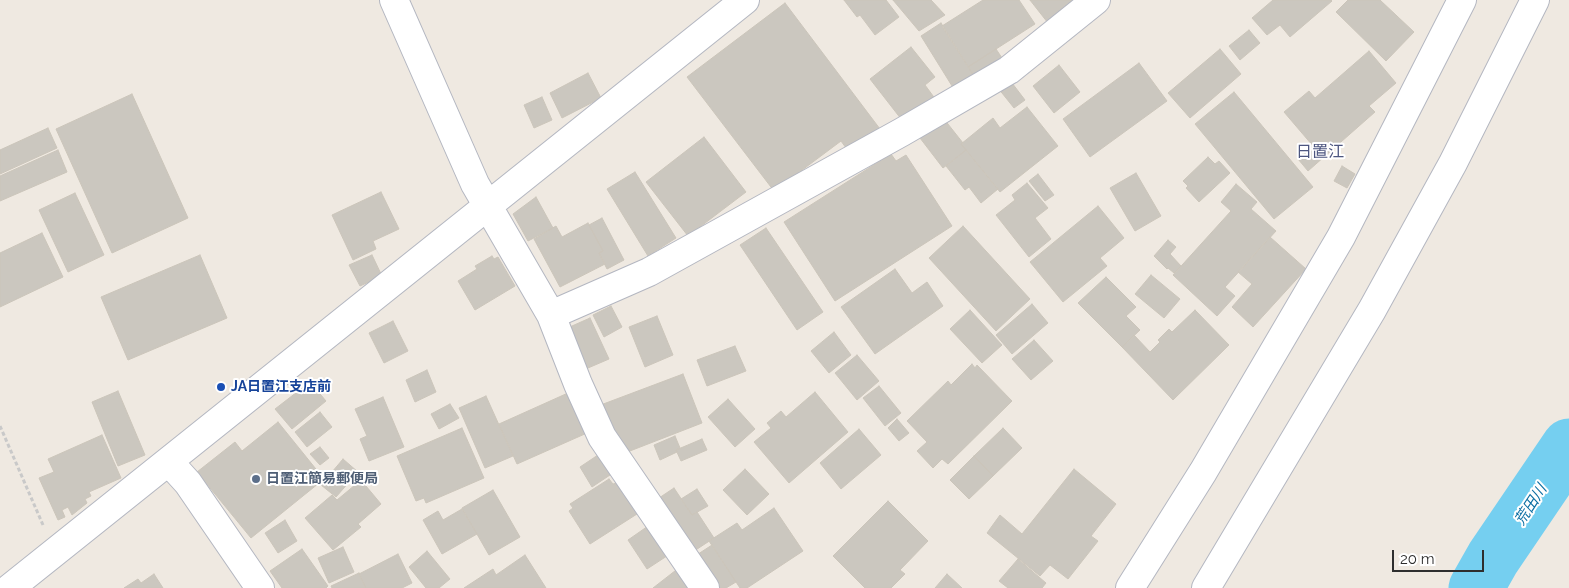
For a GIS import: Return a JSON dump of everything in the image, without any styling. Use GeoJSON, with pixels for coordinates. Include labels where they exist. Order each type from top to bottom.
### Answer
{"type":"FeatureCollection","features":[{"type":"Feature","properties":{"kind":"street"},"geometry":{"type":"LineString","coordinates":[[394,0],[475,184],[551,315],[578,384],[602,437],[705,588]]}},
{"type":"Feature","properties":{"kind":"street"},"geometry":{"type":"LineString","coordinates":[[10,588],[56,549],[168,462],[745,0]]}},
{"type":"Feature","properties":{"kind":"street"},"geometry":{"type":"LineString","coordinates":[[551,315],[648,272],[902,132],[1009,70],[1096,0]]}},
{"type":"Feature","properties":{"kind":"street"},"geometry":{"type":"LineString","coordinates":[[1130,588],[1203,472],[1341,237],[1462,0]]}},
{"type":"Feature","properties":{"kind":"street"},"geometry":{"type":"LineString","coordinates":[[1206,588],[1372,310],[1453,163],[1535,0]]}},
{"type":"Feature","properties":{"kind":"street"},"geometry":{"type":"LineString","coordinates":[[168,462],[188,483],[260,588]]}},
{"type":"Feature","properties":{"kind":"path"},"geometry":{"type":"LineString","coordinates":[[0,426],[56,549]]}},
{"type":"Feature","properties":{"kind":"building"},"geometry":{"type":"Polygon","coordinates":[[[844,0],[886,0],[899,17],[875,35],[860,15],[857,17],[844,0]]]}},
{"type":"Feature","properties":{"kind":"building"},"geometry":{"type":"Polygon","coordinates":[[[893,0],[931,0],[945,15],[919,31],[893,0]]]}},
{"type":"Feature","properties":{"kind":"building"},"geometry":{"type":"Polygon","coordinates":[[[983,0],[1019,0],[1035,24],[968,67],[942,26],[983,0]]]}},
{"type":"Feature","properties":{"kind":"building"},"geometry":{"type":"Polygon","coordinates":[[[1030,0],[1073,0],[1062,8],[1064,11],[1048,23],[1030,0]]]}},
{"type":"Feature","properties":{"kind":"building"},"geometry":{"type":"Polygon","coordinates":[[[1273,0],[1332,1],[1290,37],[1280,25],[1267,35],[1252,18],[1273,0]]]}},
{"type":"Feature","properties":{"kind":"building"},"geometry":{"type":"Polygon","coordinates":[[[1348,0],[1380,0],[1414,32],[1386,61],[1336,12],[1348,0]]]}},
{"type":"Feature","properties":{"kind":"building"},"geometry":{"type":"Polygon","coordinates":[[[785,3],[880,129],[849,152],[841,141],[774,191],[687,77],[785,3]]]}},
{"type":"Feature","properties":{"kind":"building"},"geometry":{"type":"Polygon","coordinates":[[[941,23],[977,81],[957,94],[921,36],[941,23]]]}},
{"type":"Feature","properties":{"kind":"building"},"geometry":{"type":"Polygon","coordinates":[[[1249,30],[1260,43],[1240,60],[1229,46],[1249,30]]]}},
{"type":"Feature","properties":{"kind":"building"},"geometry":{"type":"Polygon","coordinates":[[[911,47],[935,77],[925,85],[936,100],[905,124],[870,79],[911,47]]]}},
{"type":"Feature","properties":{"kind":"building"},"geometry":{"type":"Polygon","coordinates":[[[996,49],[1002,58],[974,76],[968,67],[996,49]]]}},
{"type":"Feature","properties":{"kind":"building"},"geometry":{"type":"Polygon","coordinates":[[[1220,49],[1241,74],[1190,118],[1168,93],[1220,49]]]}},
{"type":"Feature","properties":{"kind":"building"},"geometry":{"type":"Polygon","coordinates":[[[1369,51],[1396,83],[1369,106],[1375,112],[1308,171],[1298,159],[1313,146],[1284,112],[1309,91],[1315,98],[1369,51]]]}},
{"type":"Feature","properties":{"kind":"building"},"geometry":{"type":"Polygon","coordinates":[[[1139,63],[1167,101],[1090,157],[1063,119],[1139,63]]]}},
{"type":"Feature","properties":{"kind":"building"},"geometry":{"type":"Polygon","coordinates":[[[1059,65],[1080,92],[1054,113],[1033,86],[1059,65]]]}},
{"type":"Feature","properties":{"kind":"building"},"geometry":{"type":"Polygon","coordinates":[[[588,73],[601,98],[562,118],[550,93],[588,73]]]}},
{"type":"Feature","properties":{"kind":"building"},"geometry":{"type":"Polygon","coordinates":[[[1009,79],[1025,100],[1014,108],[998,88],[1009,79]]]}},
{"type":"Feature","properties":{"kind":"building"},"geometry":{"type":"Polygon","coordinates":[[[1234,92],[1313,187],[1274,219],[1195,124],[1234,92]]]}},
{"type":"Feature","properties":{"kind":"building"},"geometry":{"type":"Polygon","coordinates":[[[132,94],[188,218],[112,253],[56,129],[132,94]]]}},
{"type":"Feature","properties":{"kind":"building"},"geometry":{"type":"Polygon","coordinates":[[[542,97],[552,120],[534,128],[524,105],[542,97]]]}},
{"type":"Feature","properties":{"kind":"building"},"geometry":{"type":"Polygon","coordinates":[[[1027,107],[1058,146],[1000,192],[961,144],[993,118],[1000,128],[1027,107]]]}},
{"type":"Feature","properties":{"kind":"building"},"geometry":{"type":"Polygon","coordinates":[[[944,119],[963,143],[961,144],[966,150],[943,168],[920,138],[944,119]]]}},
{"type":"Feature","properties":{"kind":"building"},"geometry":{"type":"Polygon","coordinates":[[[48,128],[57,148],[0,174],[0,150],[48,128]]]}},
{"type":"Feature","properties":{"kind":"building"},"geometry":{"type":"Polygon","coordinates":[[[704,137],[746,192],[688,236],[646,182],[704,137]]]}},
{"type":"Feature","properties":{"kind":"building"},"geometry":{"type":"Polygon","coordinates":[[[58,150],[67,172],[0,201],[0,176],[58,150]]]}},
{"type":"Feature","properties":{"kind":"building"},"geometry":{"type":"Polygon","coordinates":[[[966,150],[998,189],[981,203],[969,187],[965,190],[946,166],[966,150]]]}},
{"type":"Feature","properties":{"kind":"building"},"geometry":{"type":"Polygon","coordinates":[[[891,154],[896,161],[906,155],[952,226],[835,301],[784,222],[891,154]]]}},
{"type":"Feature","properties":{"kind":"building"},"geometry":{"type":"Polygon","coordinates":[[[1208,157],[1215,164],[1219,161],[1230,173],[1199,202],[1186,188],[1188,186],[1183,181],[1208,157]]]}},
{"type":"Feature","properties":{"kind":"building"},"geometry":{"type":"Polygon","coordinates":[[[1342,166],[1355,174],[1347,188],[1334,181],[1342,166]]]}},
{"type":"Feature","properties":{"kind":"building"},"geometry":{"type":"Polygon","coordinates":[[[635,172],[676,238],[648,256],[607,189],[635,172]]]}},
{"type":"Feature","properties":{"kind":"building"},"geometry":{"type":"Polygon","coordinates":[[[1136,173],[1161,216],[1135,231],[1110,188],[1136,173]]]}},
{"type":"Feature","properties":{"kind":"building"},"geometry":{"type":"Polygon","coordinates":[[[1038,174],[1054,195],[1045,201],[1029,181],[1038,174]]]}},
{"type":"Feature","properties":{"kind":"building"},"geometry":{"type":"Polygon","coordinates":[[[1027,183],[1048,208],[1035,218],[1051,239],[1029,257],[996,215],[1015,200],[1012,195],[1027,183]]]}},
{"type":"Feature","properties":{"kind":"building"},"geometry":{"type":"Polygon","coordinates":[[[1236,184],[1257,202],[1251,209],[1276,231],[1225,287],[1235,296],[1217,316],[1173,275],[1231,211],[1221,202],[1236,184]]]}},
{"type":"Feature","properties":{"kind":"building"},"geometry":{"type":"Polygon","coordinates":[[[381,192],[399,229],[373,241],[376,249],[353,260],[332,215],[381,192]]]}},
{"type":"Feature","properties":{"kind":"building"},"geometry":{"type":"Polygon","coordinates":[[[75,193],[104,255],[68,272],[39,210],[75,193]]]}},
{"type":"Feature","properties":{"kind":"building"},"geometry":{"type":"Polygon","coordinates":[[[536,197],[553,228],[528,241],[513,214],[536,197]]]}},
{"type":"Feature","properties":{"kind":"building"},"geometry":{"type":"Polygon","coordinates":[[[1098,206],[1124,238],[1100,258],[1107,266],[1063,302],[1030,262],[1098,206]]]}},
{"type":"Feature","properties":{"kind":"building"},"geometry":{"type":"Polygon","coordinates":[[[602,218],[624,260],[607,269],[599,253],[603,251],[589,225],[602,218]]]}},
{"type":"Feature","properties":{"kind":"building"},"geometry":{"type":"Polygon","coordinates":[[[588,223],[603,251],[599,253],[605,264],[560,287],[534,239],[556,226],[562,237],[588,223]]]}},
{"type":"Feature","properties":{"kind":"building"},"geometry":{"type":"Polygon","coordinates":[[[963,226],[1030,299],[996,331],[929,258],[963,226]]]}},
{"type":"Feature","properties":{"kind":"building"},"geometry":{"type":"Polygon","coordinates":[[[766,228],[823,312],[797,330],[740,245],[766,228]]]}},
{"type":"Feature","properties":{"kind":"building"},"geometry":{"type":"Polygon","coordinates":[[[42,233],[63,277],[0,307],[0,253],[42,233]]]}},
{"type":"Feature","properties":{"kind":"building"},"geometry":{"type":"Polygon","coordinates":[[[1270,237],[1306,269],[1253,327],[1232,307],[1252,284],[1238,272],[1270,237]]]}},
{"type":"Feature","properties":{"kind":"building"},"geometry":{"type":"Polygon","coordinates":[[[1168,240],[1176,247],[1170,254],[1181,266],[1174,273],[1154,256],[1168,240]]]}},
{"type":"Feature","properties":{"kind":"building"},"geometry":{"type":"Polygon","coordinates":[[[200,255],[227,318],[128,360],[101,297],[200,255]]]}},
{"type":"Feature","properties":{"kind":"building"},"geometry":{"type":"Polygon","coordinates":[[[372,255],[382,276],[360,286],[349,265],[372,255]]]}},
{"type":"Feature","properties":{"kind":"building"},"geometry":{"type":"Polygon","coordinates":[[[492,256],[494,259],[498,257],[515,286],[475,310],[458,281],[477,269],[475,266],[492,256]]]}},
{"type":"Feature","properties":{"kind":"building"},"geometry":{"type":"Polygon","coordinates":[[[895,269],[912,293],[927,282],[943,306],[875,354],[841,307],[895,269]]]}},
{"type":"Feature","properties":{"kind":"building"},"geometry":{"type":"Polygon","coordinates":[[[1151,275],[1180,299],[1164,318],[1135,294],[1151,275]]]}},
{"type":"Feature","properties":{"kind":"building"},"geometry":{"type":"Polygon","coordinates":[[[1106,277],[1136,307],[1126,316],[1140,330],[1122,347],[1078,303],[1106,277]]]}},
{"type":"Feature","properties":{"kind":"building"},"geometry":{"type":"Polygon","coordinates":[[[1032,304],[1048,323],[1012,354],[996,335],[1032,304]]]}},
{"type":"Feature","properties":{"kind":"building"},"geometry":{"type":"Polygon","coordinates":[[[611,306],[622,327],[604,337],[593,315],[611,306]]]}},
{"type":"Feature","properties":{"kind":"building"},"geometry":{"type":"Polygon","coordinates":[[[970,310],[1002,345],[982,363],[950,329],[970,310]]]}},
{"type":"Feature","properties":{"kind":"building"},"geometry":{"type":"Polygon","coordinates":[[[1195,310],[1229,345],[1173,400],[1122,347],[1134,335],[1150,352],[1169,329],[1172,332],[1195,310]]]}},
{"type":"Feature","properties":{"kind":"building"},"geometry":{"type":"Polygon","coordinates":[[[657,316],[673,355],[645,367],[629,327],[657,316]]]}},
{"type":"Feature","properties":{"kind":"building"},"geometry":{"type":"Polygon","coordinates":[[[590,318],[609,359],[581,371],[563,330],[590,318]]]}},
{"type":"Feature","properties":{"kind":"building"},"geometry":{"type":"Polygon","coordinates":[[[393,321],[408,351],[384,363],[369,333],[393,321]]]}},
{"type":"Feature","properties":{"kind":"building"},"geometry":{"type":"Polygon","coordinates":[[[834,332],[851,355],[829,373],[811,351],[834,332]]]}},
{"type":"Feature","properties":{"kind":"building"},"geometry":{"type":"Polygon","coordinates":[[[1034,340],[1053,361],[1031,380],[1012,359],[1034,340]]]}},
{"type":"Feature","properties":{"kind":"building"},"geometry":{"type":"Polygon","coordinates":[[[735,346],[746,371],[707,386],[697,360],[735,346]]]}},
{"type":"Feature","properties":{"kind":"building"},"geometry":{"type":"Polygon","coordinates":[[[857,355],[879,381],[857,400],[835,373],[857,355]]]}},
{"type":"Feature","properties":{"kind":"building"},"geometry":{"type":"Polygon","coordinates":[[[972,364],[975,368],[977,365],[1012,401],[948,464],[942,459],[933,468],[917,451],[927,442],[907,421],[948,381],[951,385],[972,364]]]}},
{"type":"Feature","properties":{"kind":"building"},"geometry":{"type":"Polygon","coordinates":[[[427,370],[436,392],[415,402],[406,380],[427,370]]]}},
{"type":"Feature","properties":{"kind":"building"},"geometry":{"type":"Polygon","coordinates":[[[683,374],[702,423],[617,456],[598,406],[683,374]]]}},
{"type":"Feature","properties":{"kind":"building"},"geometry":{"type":"Polygon","coordinates":[[[310,382],[326,401],[292,429],[275,409],[310,382]]]}},
{"type":"Feature","properties":{"kind":"building"},"geometry":{"type":"Polygon","coordinates":[[[879,386],[901,413],[885,426],[863,398],[879,386]]]}},
{"type":"Feature","properties":{"kind":"building"},"geometry":{"type":"Polygon","coordinates":[[[118,391],[145,455],[118,466],[92,402],[118,391]]]}},
{"type":"Feature","properties":{"kind":"building"},"geometry":{"type":"Polygon","coordinates":[[[815,392],[848,432],[789,483],[754,442],[771,428],[767,423],[781,411],[786,417],[815,392]]]}},
{"type":"Feature","properties":{"kind":"building"},"geometry":{"type":"Polygon","coordinates":[[[568,393],[587,433],[517,464],[499,424],[568,393]]]}},
{"type":"Feature","properties":{"kind":"building"},"geometry":{"type":"Polygon","coordinates":[[[486,396],[513,456],[485,468],[459,408],[486,396]]]}},
{"type":"Feature","properties":{"kind":"building"},"geometry":{"type":"Polygon","coordinates":[[[383,397],[404,447],[369,461],[360,439],[367,436],[355,409],[383,397]]]}},
{"type":"Feature","properties":{"kind":"building"},"geometry":{"type":"Polygon","coordinates":[[[728,399],[755,429],[735,447],[708,417],[728,399]]]}},
{"type":"Feature","properties":{"kind":"building"},"geometry":{"type":"Polygon","coordinates":[[[450,404],[459,418],[439,429],[431,414],[450,404]]]}},
{"type":"Feature","properties":{"kind":"building"},"geometry":{"type":"Polygon","coordinates":[[[320,412],[332,427],[307,447],[295,432],[320,412]]]}},
{"type":"Feature","properties":{"kind":"building"},"geometry":{"type":"Polygon","coordinates":[[[897,419],[909,433],[899,441],[888,428],[897,419]]]}},
{"type":"Feature","properties":{"kind":"building"},"geometry":{"type":"Polygon","coordinates":[[[278,422],[324,479],[251,538],[197,472],[235,442],[242,451],[278,422]]]}},
{"type":"Feature","properties":{"kind":"building"},"geometry":{"type":"Polygon","coordinates":[[[462,428],[484,478],[426,503],[424,498],[416,501],[397,456],[462,428]]]}},
{"type":"Feature","properties":{"kind":"building"},"geometry":{"type":"Polygon","coordinates":[[[1003,428],[1022,448],[993,476],[974,456],[1003,428]]]}},
{"type":"Feature","properties":{"kind":"building"},"geometry":{"type":"Polygon","coordinates":[[[859,429],[881,455],[841,489],[820,463],[859,429]]]}},
{"type":"Feature","properties":{"kind":"building"},"geometry":{"type":"Polygon","coordinates":[[[102,435],[121,478],[89,492],[91,496],[85,499],[87,503],[72,515],[68,507],[62,510],[65,517],[58,520],[39,478],[54,472],[48,459],[102,435]]]}},
{"type":"Feature","properties":{"kind":"building"},"geometry":{"type":"Polygon","coordinates":[[[675,436],[680,448],[676,450],[677,452],[660,460],[654,445],[675,436]]]}},
{"type":"Feature","properties":{"kind":"building"},"geometry":{"type":"Polygon","coordinates":[[[702,439],[707,450],[681,461],[676,450],[702,439]]]}},
{"type":"Feature","properties":{"kind":"building"},"geometry":{"type":"Polygon","coordinates":[[[320,447],[329,458],[320,465],[310,454],[320,447]]]}},
{"type":"Feature","properties":{"kind":"building"},"geometry":{"type":"Polygon","coordinates":[[[601,453],[613,473],[592,487],[580,467],[601,453]]]}},
{"type":"Feature","properties":{"kind":"building"},"geometry":{"type":"Polygon","coordinates":[[[974,456],[993,476],[969,499],[950,480],[974,456]]]}},
{"type":"Feature","properties":{"kind":"building"},"geometry":{"type":"Polygon","coordinates":[[[343,459],[358,472],[336,497],[321,485],[343,459]]]}},
{"type":"Feature","properties":{"kind":"building"},"geometry":{"type":"Polygon","coordinates":[[[745,469],[769,494],[747,515],[723,490],[745,469]]]}},
{"type":"Feature","properties":{"kind":"building"},"geometry":{"type":"Polygon","coordinates":[[[1074,469],[1116,504],[1091,536],[1098,541],[1068,579],[1050,565],[1040,576],[987,533],[1000,515],[1022,534],[1074,469]]]}},
{"type":"Feature","properties":{"kind":"building"},"geometry":{"type":"Polygon","coordinates":[[[609,479],[613,484],[617,483],[637,514],[590,544],[569,511],[573,508],[570,504],[609,479]]]}},
{"type":"Feature","properties":{"kind":"building"},"geometry":{"type":"Polygon","coordinates":[[[361,480],[381,504],[358,524],[361,527],[333,550],[305,518],[332,495],[337,500],[361,480]]]}},
{"type":"Feature","properties":{"kind":"building"},"geometry":{"type":"Polygon","coordinates":[[[674,488],[692,515],[697,512],[714,538],[688,555],[653,502],[674,488]]]}},
{"type":"Feature","properties":{"kind":"building"},"geometry":{"type":"Polygon","coordinates":[[[697,489],[708,506],[692,515],[681,499],[697,489]]]}},
{"type":"Feature","properties":{"kind":"building"},"geometry":{"type":"Polygon","coordinates":[[[493,490],[520,537],[489,555],[462,508],[493,490]]]}},
{"type":"Feature","properties":{"kind":"building"},"geometry":{"type":"Polygon","coordinates":[[[888,501],[928,541],[900,570],[905,574],[891,588],[865,588],[833,556],[888,501]]]}},
{"type":"Feature","properties":{"kind":"building"},"geometry":{"type":"Polygon","coordinates":[[[774,508],[803,551],[747,588],[740,588],[709,541],[737,523],[742,530],[774,508]]]}},
{"type":"Feature","properties":{"kind":"building"},"geometry":{"type":"Polygon","coordinates":[[[462,509],[477,534],[442,554],[423,520],[438,511],[443,520],[462,509]]]}},
{"type":"Feature","properties":{"kind":"building"},"geometry":{"type":"Polygon","coordinates":[[[285,520],[297,541],[278,553],[265,533],[285,520]]]}},
{"type":"Feature","properties":{"kind":"building"},"geometry":{"type":"Polygon","coordinates":[[[651,524],[670,554],[647,569],[628,540],[651,524]]]}},
{"type":"Feature","properties":{"kind":"building"},"geometry":{"type":"Polygon","coordinates":[[[712,545],[736,582],[726,588],[711,588],[692,558],[712,545]]]}},
{"type":"Feature","properties":{"kind":"building"},"geometry":{"type":"Polygon","coordinates":[[[343,547],[354,572],[329,583],[318,558],[343,547]]]}},
{"type":"Feature","properties":{"kind":"building"},"geometry":{"type":"Polygon","coordinates":[[[302,549],[328,586],[326,588],[282,588],[270,571],[302,549]]]}},
{"type":"Feature","properties":{"kind":"building"},"geometry":{"type":"Polygon","coordinates":[[[427,551],[450,579],[439,588],[426,588],[409,567],[427,551]]]}},
{"type":"Feature","properties":{"kind":"building"},"geometry":{"type":"Polygon","coordinates":[[[398,554],[412,583],[402,588],[366,588],[359,574],[398,554]]]}},
{"type":"Feature","properties":{"kind":"building"},"geometry":{"type":"Polygon","coordinates":[[[525,555],[546,588],[464,588],[493,569],[496,575],[525,555]]]}},
{"type":"Feature","properties":{"kind":"building"},"geometry":{"type":"Polygon","coordinates":[[[1018,559],[1046,583],[1042,588],[1008,588],[999,581],[1018,559]]]}},
{"type":"Feature","properties":{"kind":"building"},"geometry":{"type":"Polygon","coordinates":[[[680,567],[696,588],[653,588],[680,567]]]}},
{"type":"Feature","properties":{"kind":"building"},"geometry":{"type":"Polygon","coordinates":[[[359,573],[366,588],[332,588],[331,586],[359,573]]]}},
{"type":"Feature","properties":{"kind":"building"},"geometry":{"type":"Polygon","coordinates":[[[154,574],[163,588],[124,588],[138,579],[141,583],[154,574]]]}},
{"type":"Feature","properties":{"kind":"building"},"geometry":{"type":"Polygon","coordinates":[[[947,574],[962,588],[935,588],[947,574]]]}},
{"type":"Feature","properties":{"kind":"waterway","name":"荒田川"},"geometry":{"type":"LineString","coordinates":[[1476,588],[1493,558],[1569,446]]}},
{"type":"Feature","properties":{"kind":"place","name":"JA日置江支店前"},"geometry":{"type":"Point","coordinates":[221,387]}},
{"type":"Feature","properties":{"kind":"place","name":"日置江簡易郵便局"},"geometry":{"type":"Point","coordinates":[256,479]}},
{"type":"Feature","properties":{"kind":"district","name":"日置江"},"geometry":{"type":"Point","coordinates":[1320,152]}}]}
